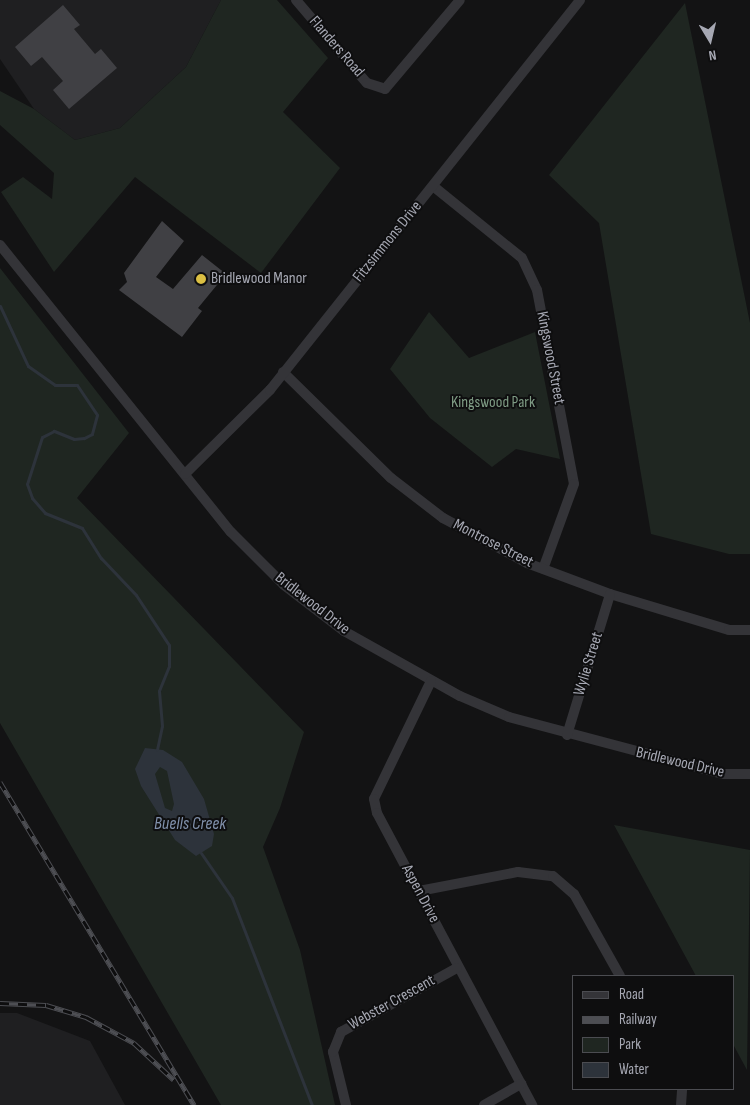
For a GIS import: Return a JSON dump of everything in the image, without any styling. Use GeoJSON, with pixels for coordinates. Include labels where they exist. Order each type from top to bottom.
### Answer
{"type":"FeatureCollection","features":[{"type":"Feature","properties":{"kind":"street","name":"Flanders Road"},"geometry":{"type":"LineString","coordinates":[[296,0],[367,82],[385,89],[460,0]]}},
{"type":"Feature","properties":{"kind":"street","name":"Fitzsimmons Drive"},"geometry":{"type":"LineString","coordinates":[[186,474],[283,372],[580,0]]}},
{"type":"Feature","properties":{"kind":"street","name":"Kingswood Street"},"geometry":{"type":"LineString","coordinates":[[433,186],[522,258],[537,290],[574,484],[543,569]]}},
{"type":"Feature","properties":{"kind":"street","name":"Bridlewood Drive"},"geometry":{"type":"LineString","coordinates":[[0,245],[231,532],[284,585],[344,631],[432,680],[509,717],[567,735],[723,774],[750,774]]}},
{"type":"Feature","properties":{"kind":"street","name":"Montrose Street"},"geometry":{"type":"LineString","coordinates":[[283,372],[391,478],[443,518],[543,569],[610,594],[729,630],[750,630]]}},
{"type":"Feature","properties":{"kind":"street","name":"Wylie Street"},"geometry":{"type":"LineString","coordinates":[[567,735],[610,594]]}},
{"type":"Feature","properties":{"kind":"street","name":"Aspen Drive"},"geometry":{"type":"LineString","coordinates":[[432,680],[374,799],[380,822],[419,891],[457,968],[532,1105]]}},
{"type":"Feature","properties":{"kind":"street"},"geometry":{"type":"LineString","coordinates":[[419,891],[518,872],[553,876],[574,894],[619,975]]}},
{"type":"Feature","properties":{"kind":"street","name":"Webster Crescent"},"geometry":{"type":"LineString","coordinates":[[346,1105],[333,1052],[341,1032],[457,968]]}},
{"type":"Feature","properties":{"kind":"street"},"geometry":{"type":"LineString","coordinates":[[484,1105],[521,1084]]}},
{"type":"Feature","properties":{"kind":"street"},"geometry":{"type":"LineString","coordinates":[[681,1105],[682,1090]]}},
{"type":"Feature","properties":{"kind":"shaded area"},"geometry":{"type":"Polygon","coordinates":[[[0,0],[221,0],[186,67],[120,128],[75,140],[34,109],[0,59],[0,0]]]}},
{"type":"Feature","properties":{"kind":"shaded area"},"geometry":{"type":"Polygon","coordinates":[[[0,1013],[17,1013],[90,1041],[125,1105],[0,1105],[0,1013]]]}},
{"type":"Feature","properties":{"kind":"green space"},"geometry":{"type":"Polygon","coordinates":[[[221,0],[277,0],[328,58],[283,112],[340,168],[261,273],[135,177],[54,272],[1,192],[23,177],[52,199],[54,173],[0,125],[0,91],[34,109],[75,140],[120,128],[186,67],[221,0]]]}},
{"type":"Feature","properties":{"kind":"green space"},"geometry":{"type":"Polygon","coordinates":[[[685,3],[750,323],[750,554],[729,554],[651,534],[599,223],[549,175],[685,3]]]}},
{"type":"Feature","properties":{"kind":"green space"},"geometry":{"type":"Polygon","coordinates":[[[0,268],[129,433],[77,498],[304,732],[280,808],[263,847],[300,950],[335,1105],[221,1105],[0,723],[0,268]]]}},
{"type":"Feature","properties":{"kind":"green space","name":"Kingswood Park"},"geometry":{"type":"Polygon","coordinates":[[[429,312],[469,358],[535,332],[560,459],[516,449],[492,467],[430,418],[390,369],[429,312]]]}},
{"type":"Feature","properties":{"kind":"green space"},"geometry":{"type":"Polygon","coordinates":[[[614,825],[750,850],[747,1070],[735,1048],[735,975],[695,975],[614,825]]]}},
{"type":"Feature","properties":{"kind":"water","name":"Buells Creek"},"geometry":{"type":"Polygon","coordinates":[[[145,748],[163,750],[182,762],[204,799],[214,834],[212,846],[196,856],[175,840],[141,786],[135,769],[145,748]],[[160,767],[155,774],[165,808],[172,811],[174,804],[167,771],[160,767]]]}},
{"type":"Feature","properties":{"kind":"building"},"geometry":{"type":"Polygon","coordinates":[[[63,5],[80,25],[74,29],[95,54],[101,49],[117,68],[69,109],[53,90],[63,81],[42,57],[31,66],[15,47],[63,5]]]}},
{"type":"Feature","properties":{"kind":"building","name":"Bridlewood Manor"},"geometry":{"type":"Polygon","coordinates":[[[162,221],[184,241],[156,277],[173,289],[202,255],[226,274],[198,308],[202,311],[182,337],[119,290],[127,282],[124,273],[162,221]]]}},
{"type":"Feature","properties":{"kind":"waterway","name":"Buells Creek"},"geometry":{"type":"LineString","coordinates":[[0,306],[28,366],[55,385],[77,385],[97,415],[92,434],[84,438],[74,439],[54,431],[42,437],[27,484],[32,498],[45,513],[82,528],[101,558],[136,595],[169,645],[169,666],[159,691],[162,726],[157,749]]}},
{"type":"Feature","properties":{"kind":"waterway"},"geometry":{"type":"LineString","coordinates":[[201,853],[232,898],[312,1105]]}},
{"type":"Feature","properties":{"kind":"railway"},"geometry":{"type":"LineString","coordinates":[[0,782],[194,1105]]}},
{"type":"Feature","properties":{"kind":"railway"},"geometry":{"type":"LineString","coordinates":[[0,1003],[46,1005],[86,1017],[134,1043],[174,1080]]}},
{"type":"Feature","properties":{"kind":"place","name":"Bridlewood Manor"},"geometry":{"type":"Point","coordinates":[201,279]}}]}
